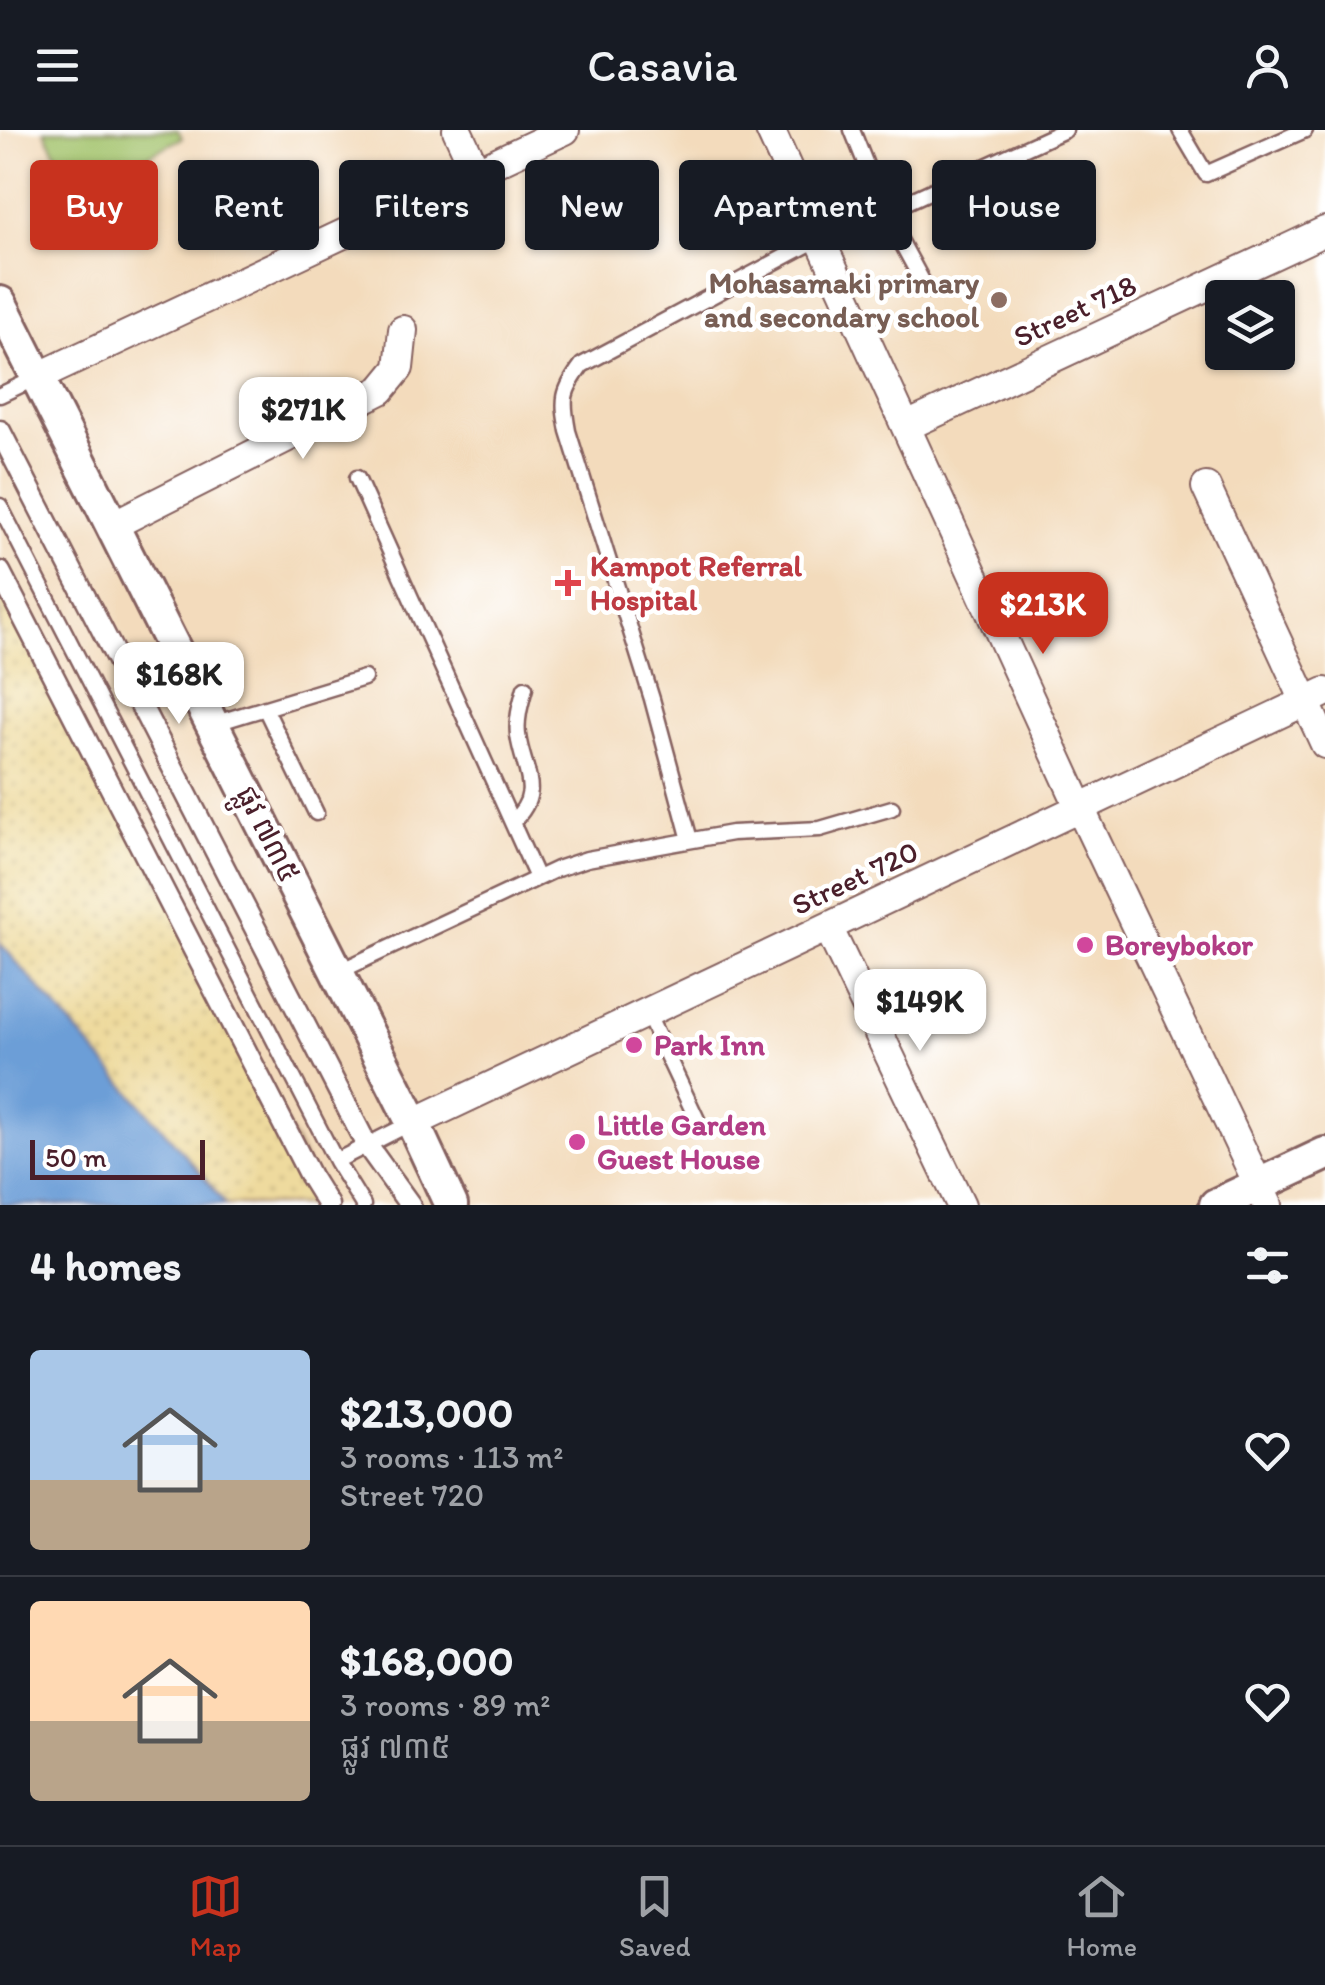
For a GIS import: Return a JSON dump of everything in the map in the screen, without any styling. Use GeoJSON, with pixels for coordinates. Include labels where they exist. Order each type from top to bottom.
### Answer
{"type":"FeatureCollection","features":[{"type":"Feature","properties":{"kind":"street"},"geometry":{"type":"LineString","coordinates":[[458,130],[471,160]]}},
{"type":"Feature","properties":{"kind":"street"},"geometry":{"type":"LineString","coordinates":[[500,160],[565,130]]}},
{"type":"Feature","properties":{"kind":"street"},"geometry":{"type":"LineString","coordinates":[[770,130],[784,160]]}},
{"type":"Feature","properties":{"kind":"street","name":"Street 718"},"geometry":{"type":"LineString","coordinates":[[907,426],[1325,231]]}},
{"type":"Feature","properties":{"kind":"street"},"geometry":{"type":"LineString","coordinates":[[38,377],[339,235]]}},
{"type":"Feature","properties":{"kind":"street"},"geometry":{"type":"LineString","coordinates":[[826,250],[1080,808],[1264,1195]]}},
{"type":"Feature","properties":{"kind":"street","name":"ផ្លូវ ៧៣៥"},"geometry":{"type":"LineString","coordinates":[[0,303],[451,1205]]}},
{"type":"Feature","properties":{"kind":"street"},"geometry":{"type":"LineString","coordinates":[[113,525],[381,390],[399,368],[403,330]]}},
{"type":"Feature","properties":{"kind":"street"},"geometry":{"type":"LineString","coordinates":[[0,431],[366,1144],[410,1205]]}},
{"type":"Feature","properties":{"kind":"street"},"geometry":{"type":"LineString","coordinates":[[1206,487],[1315,697],[1325,744]]}},
{"type":"Feature","properties":{"kind":"street"},"geometry":{"type":"LineString","coordinates":[[0,572],[300,1158],[328,1205]]}},
{"type":"Feature","properties":{"kind":"street","name":"Street 720"},"geometry":{"type":"LineString","coordinates":[[413,1123],[1315,697]]}},
{"type":"Feature","properties":{"kind":"street"},"geometry":{"type":"LineString","coordinates":[[828,927],[960,1205]]}},
{"type":"Feature","properties":{"kind":"street"},"geometry":{"type":"LineString","coordinates":[[1216,1205],[1264,1195],[1325,1154]]}},
{"type":"Feature","properties":{"kind":"lane"},"geometry":{"type":"LineString","coordinates":[[852,130],[864,160]]}},
{"type":"Feature","properties":{"kind":"lane"},"geometry":{"type":"LineString","coordinates":[[912,200],[1066,130]]}},
{"type":"Feature","properties":{"kind":"lane"},"geometry":{"type":"LineString","coordinates":[[1180,130],[1206,174],[1305,130]]}},
{"type":"Feature","properties":{"kind":"lane"},"geometry":{"type":"LineString","coordinates":[[690,840],[652,699],[568,431],[563,406],[566,386],[582,366],[798,250]]}},
{"type":"Feature","properties":{"kind":"lane"},"geometry":{"type":"LineString","coordinates":[[906,250],[927,290]]}},
{"type":"Feature","properties":{"kind":"lane"},"geometry":{"type":"LineString","coordinates":[[0,396],[38,377]]}},
{"type":"Feature","properties":{"kind":"lane"},"geometry":{"type":"LineString","coordinates":[[357,478],[537,878]]}},
{"type":"Feature","properties":{"kind":"lane"},"geometry":{"type":"LineString","coordinates":[[0,506],[336,1161],[364,1205]]}},
{"type":"Feature","properties":{"kind":"lane"},"geometry":{"type":"LineString","coordinates":[[212,724],[364,678]]}},
{"type":"Feature","properties":{"kind":"lane"},"geometry":{"type":"LineString","coordinates":[[512,822],[527,808],[530,796],[517,731],[524,688]]}},
{"type":"Feature","properties":{"kind":"lane"},"geometry":{"type":"LineString","coordinates":[[265,708],[316,814]]}},
{"type":"Feature","properties":{"kind":"lane"},"geometry":{"type":"LineString","coordinates":[[337,972],[537,878],[588,859],[732,833],[820,829],[892,808]]}},
{"type":"Feature","properties":{"kind":"lane"},"geometry":{"type":"LineString","coordinates":[[646,1012],[701,1128]]}},
{"type":"Feature","properties":{"kind":"lane"},"geometry":{"type":"LineString","coordinates":[[336,1161],[413,1123]]}},
{"type":"Feature","properties":{"kind":"sand"},"geometry":{"type":"Polygon","coordinates":[[[0,572],[328,1205],[226,1205],[0,943],[0,572]]]}},
{"type":"Feature","properties":{"kind":"green space"},"geometry":{"type":"Polygon","coordinates":[[[44,130],[178,130],[182,138],[139,160],[59,160],[44,130]]]}},
{"type":"Feature","properties":{"kind":"water"},"geometry":{"type":"Polygon","coordinates":[[[0,943],[201,1173],[226,1205],[0,1205],[0,943]]]}},
{"type":"Feature","properties":{"kind":"place","name":"Mohasamaki primary and secondary school"},"geometry":{"type":"Point","coordinates":[999,300]}},
{"type":"Feature","properties":{"kind":"place","name":"Kampot Referral Hospital"},"geometry":{"type":"Point","coordinates":[568,583]}},
{"type":"Feature","properties":{"kind":"place","name":"Boreybokor"},"geometry":{"type":"Point","coordinates":[1085,945]}},
{"type":"Feature","properties":{"kind":"place","name":"Park Inn"},"geometry":{"type":"Point","coordinates":[634,1045]}},
{"type":"Feature","properties":{"kind":"place","name":"Little Garden Guest House"},"geometry":{"type":"Point","coordinates":[577,1142]}}]}
